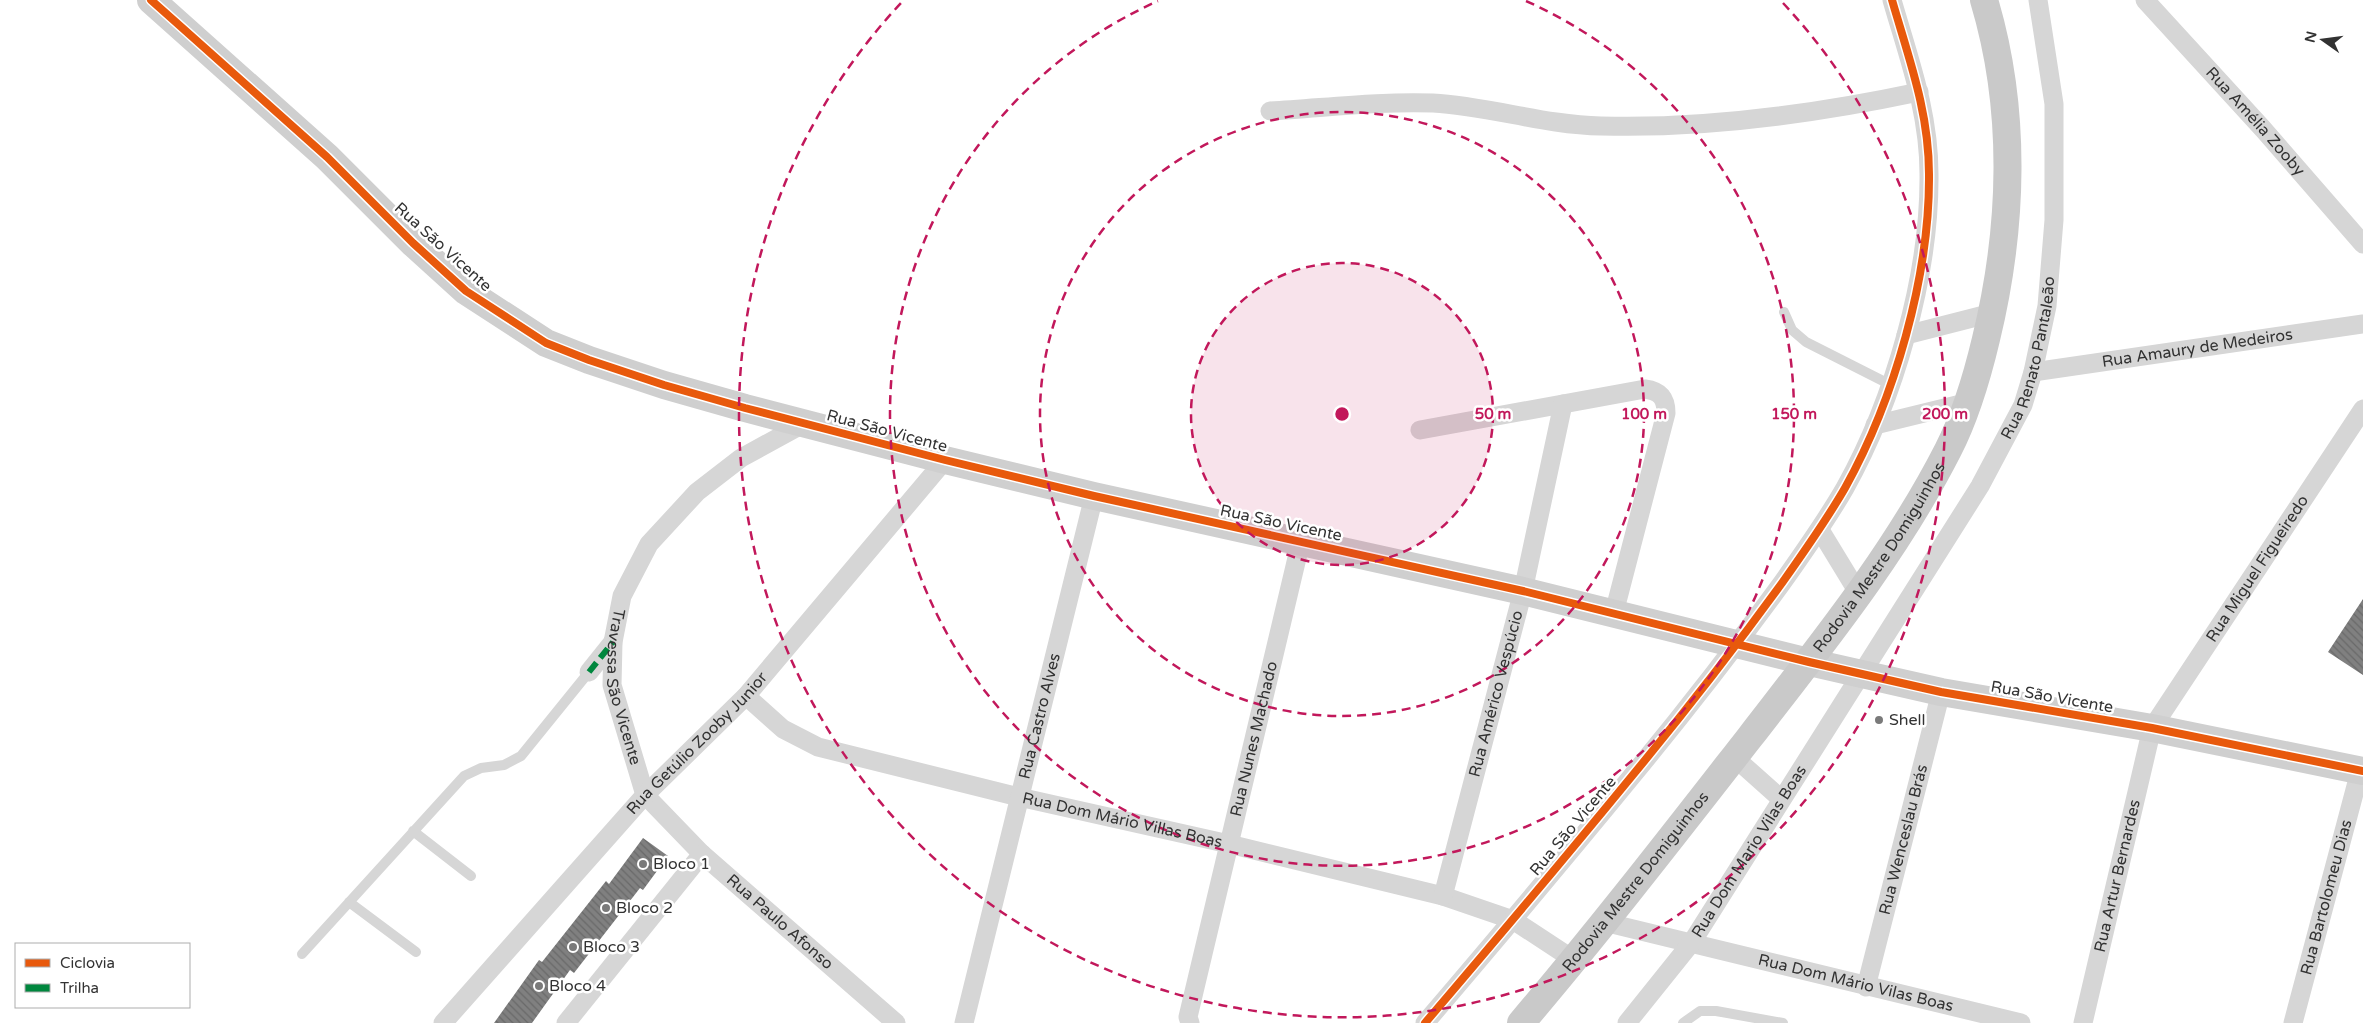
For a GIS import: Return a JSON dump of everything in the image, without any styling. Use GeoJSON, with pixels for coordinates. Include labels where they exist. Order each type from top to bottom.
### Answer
{"type":"FeatureCollection","features":[{"type":"Feature","properties":{"kind":"main road","name":"Rodovia Mestre Domiguinhos"},"geometry":{"type":"LineString","coordinates":[[1520,1023],[1574,960],[1810,662],[1859,594],[1922,499],[1950,448],[1969,402],[1992,313],[2002,254],[2008,196],[2007,151],[1994,33],[1984,0]]}},
{"type":"Feature","properties":{"kind":"street","name":"Rua São Vicente"},"geometry":{"type":"LineString","coordinates":[[151,0],[327,157],[413,243],[466,291],[546,343],[589,360],[664,385],[804,423],[944,460],[1094,496],[1523,591],[1940,692],[2152,728],[2361,771]]}},
{"type":"Feature","properties":{"kind":"street"},"geometry":{"type":"LineString","coordinates":[[1738,644],[1820,530],[1845,488],[1876,425],[1906,335],[1921,266],[1929,174],[1926,120],[1892,0]]}},
{"type":"Feature","properties":{"kind":"street","name":"Rua Renato Pantaleão"},"geometry":{"type":"LineString","coordinates":[[1863,674],[2004,445],[2023,405],[2033,372],[2047,306],[2054,220],[2054,104],[2038,0]]}},
{"type":"Feature","properties":{"kind":"street","name":"Rua Amélia Zooby"},"geometry":{"type":"LineString","coordinates":[[2145,0],[2263,129],[2363,244]]}},
{"type":"Feature","properties":{"kind":"street"},"geometry":{"type":"LineString","coordinates":[[1270,111],[1433,103],[1560,122],[1628,126],[1683,124],[1783,115],[1866,103],[1919,92]]}},
{"type":"Feature","properties":{"kind":"street"},"geometry":{"type":"LineString","coordinates":[[1906,335],[1992,313]]}},
{"type":"Feature","properties":{"kind":"street","name":"Rua Amaury de Medeiros"},"geometry":{"type":"LineString","coordinates":[[2033,372],[2363,324]]}},
{"type":"Feature","properties":{"kind":"street"},"geometry":{"type":"LineString","coordinates":[[1420,430],[1645,389],[1657,392],[1663,397],[1666,413],[1614,613]]}},
{"type":"Feature","properties":{"kind":"street"},"geometry":{"type":"LineString","coordinates":[[1876,425],[1969,402]]}},
{"type":"Feature","properties":{"kind":"street","name":"Rua Américo Vespúcio"},"geometry":{"type":"LineString","coordinates":[[1443,896],[1523,591],[1563,404]]}},
{"type":"Feature","properties":{"kind":"street","name":"Rua Miguel Figueiredo"},"geometry":{"type":"LineString","coordinates":[[2152,728],[2363,409]]}},
{"type":"Feature","properties":{"kind":"street","name":"Travessa São Vicente"},"geometry":{"type":"LineString","coordinates":[[645,795],[612,685],[613,642],[622,596],[649,544],[697,492],[741,458],[804,423]]}},
{"type":"Feature","properties":{"kind":"street","name":"Rua Getúlio Zooby Junior"},"geometry":{"type":"LineString","coordinates":[[443,1023],[645,795],[746,696],[944,460]]}},
{"type":"Feature","properties":{"kind":"street","name":"Rua Castro Alves"},"geometry":{"type":"LineString","coordinates":[[964,1023],[1094,496]]}},
{"type":"Feature","properties":{"kind":"street"},"geometry":{"type":"LineString","coordinates":[[1820,530],[1859,594]]}},
{"type":"Feature","properties":{"kind":"street","name":"Rua Nunes Machado"},"geometry":{"type":"LineString","coordinates":[[1190,1023],[1188,1017],[1301,541]]}},
{"type":"Feature","properties":{"kind":"street"},"geometry":{"type":"LineString","coordinates":[[589,672],[613,642]]}},
{"type":"Feature","properties":{"kind":"street","name":"Rua São Vicente"},"geometry":{"type":"LineString","coordinates":[[1425,1023],[1513,920],[1738,644]]}},
{"type":"Feature","properties":{"kind":"street","name":"Rua Dom Mario Vilas Boas"},"geometry":{"type":"LineString","coordinates":[[1627,1023],[1692,942],[1781,799],[1863,674]]}},
{"type":"Feature","properties":{"kind":"street","name":"Rua Wenceslau Brás"},"geometry":{"type":"LineString","coordinates":[[1866,986],[1940,692]]}},
{"type":"Feature","properties":{"kind":"street","name":"Rua Dom Mário Villas Boas"},"geometry":{"type":"LineString","coordinates":[[746,696],[783,729],[818,747],[1019,797],[1229,844],[1443,896],[1513,920],[1574,960]]}},
{"type":"Feature","properties":{"kind":"street","name":"Rua Artur Bernardes"},"geometry":{"type":"LineString","coordinates":[[2083,1023],[2152,728]]}},
{"type":"Feature","properties":{"kind":"street"},"geometry":{"type":"LineString","coordinates":[[1734,756],[1781,799]]}},
{"type":"Feature","properties":{"kind":"street","name":"Rua Bartolomeu Dias"},"geometry":{"type":"LineString","coordinates":[[2293,1023],[2361,771]]}},
{"type":"Feature","properties":{"kind":"street","name":"Rua Paulo Afonso"},"geometry":{"type":"LineString","coordinates":[[645,795],[702,854],[896,1023]]}},
{"type":"Feature","properties":{"kind":"street"},"geometry":{"type":"LineString","coordinates":[[566,1023],[702,854]]}},
{"type":"Feature","properties":{"kind":"street","name":"Rua Dom Mário Vilas Boas"},"geometry":{"type":"LineString","coordinates":[[1604,922],[2021,1023]]}},
{"type":"Feature","properties":{"kind":"lane"},"geometry":{"type":"LineString","coordinates":[[1784,312],[1792,330],[1806,342],[1889,384]]}},
{"type":"Feature","properties":{"kind":"lane"},"geometry":{"type":"LineString","coordinates":[[302,954],[464,776],[481,768],[504,765],[520,756],[589,672]]}},
{"type":"Feature","properties":{"kind":"lane"},"geometry":{"type":"LineString","coordinates":[[413,831],[471,876]]}},
{"type":"Feature","properties":{"kind":"lane"},"geometry":{"type":"LineString","coordinates":[[349,902],[416,952]]}},
{"type":"Feature","properties":{"kind":"lane"},"geometry":{"type":"LineString","coordinates":[[1682,1023],[1700,1011],[1716,1011],[1782,1023]]}},
{"type":"Feature","properties":{"kind":"building"},"geometry":{"type":"Polygon","coordinates":[[[2363,599],[2363,675],[2328,652],[2363,599]]]}},
{"type":"Feature","properties":{"kind":"building"},"geometry":{"type":"Polygon","coordinates":[[[643,838],[668,856],[643,890],[640,888],[574,973],[570,970],[532,1023],[494,1023],[539,960],[542,962],[606,881],[609,884],[643,838]]]}},
{"type":"Feature","properties":{"kind":"marked path"},"geometry":{"type":"LineString","coordinates":[[589,672],[613,642]]}},
{"type":"Feature","properties":{"kind":"cycle path"},"geometry":{"type":"LineString","coordinates":[[151,0],[327,157],[413,243],[466,291],[546,343],[589,360],[664,385],[745,408],[945,460],[1094,496],[1523,591],[1809,662],[1941,692],[2152,728],[2363,771]]}},
{"type":"Feature","properties":{"kind":"cycle path"},"geometry":{"type":"LineString","coordinates":[[1425,1023],[1671,729],[1782,583],[1815,536],[1845,488],[1863,453],[1879,416],[1906,336],[1916,295],[1928,213],[1929,174],[1926,129],[1917,86],[1892,0]]}},
{"type":"Feature","properties":{"kind":"place","name":"Shell"},"geometry":{"type":"Point","coordinates":[1879,720]}},
{"type":"Feature","properties":{"kind":"place","name":"Bloco 1"},"geometry":{"type":"Point","coordinates":[643,864]}},
{"type":"Feature","properties":{"kind":"place","name":"Bloco 2"},"geometry":{"type":"Point","coordinates":[606,908]}},
{"type":"Feature","properties":{"kind":"place","name":"Bloco 3"},"geometry":{"type":"Point","coordinates":[573,947]}},
{"type":"Feature","properties":{"kind":"place","name":"Bloco 4"},"geometry":{"type":"Point","coordinates":[539,986]}}]}
